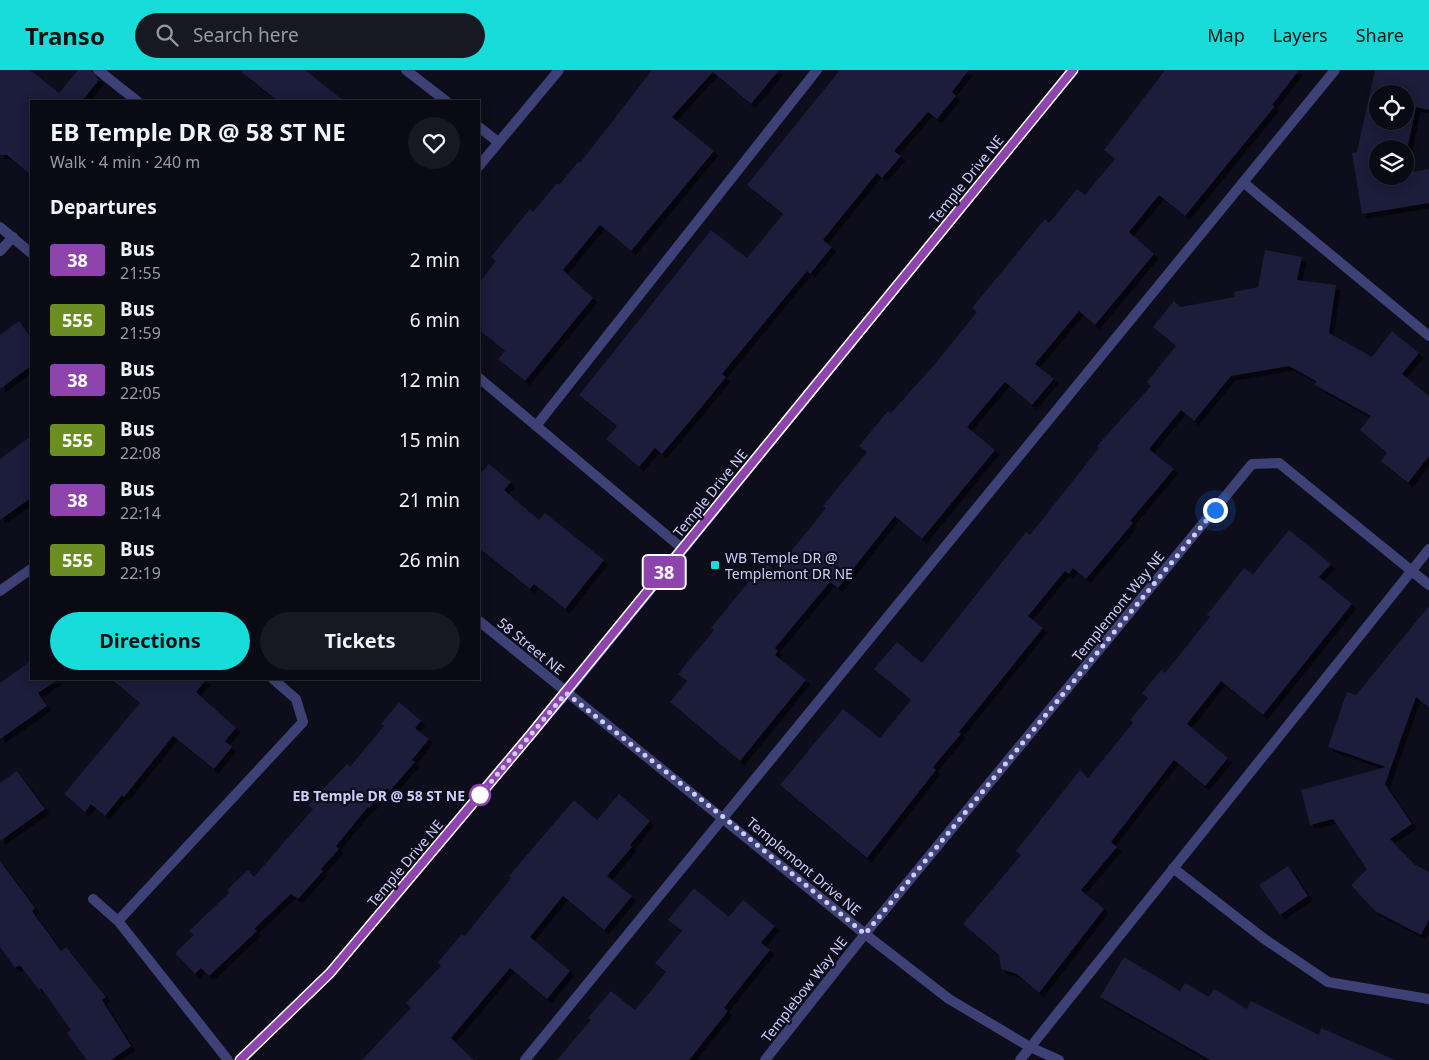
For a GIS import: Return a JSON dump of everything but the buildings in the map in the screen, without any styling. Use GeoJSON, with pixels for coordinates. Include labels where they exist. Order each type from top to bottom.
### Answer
{"type":"FeatureCollection","features":[{"type":"Feature","properties":{"kind":"street"},"geometry":{"type":"LineString","coordinates":[[98,70],[136,100]]}},
{"type":"Feature","properties":{"kind":"street"},"geometry":{"type":"LineString","coordinates":[[406,70],[445,100]]}},
{"type":"Feature","properties":{"kind":"street"},"geometry":{"type":"LineString","coordinates":[[480,165],[559,70]]}},
{"type":"Feature","properties":{"kind":"street"},"geometry":{"type":"LineString","coordinates":[[536,426],[817,70]]}},
{"type":"Feature","properties":{"kind":"street","name":"Temple Drive NE"},"geometry":{"type":"LineString","coordinates":[[240,1060],[330,973],[566,693],[1073,70]]}},
{"type":"Feature","properties":{"kind":"street"},"geometry":{"type":"LineString","coordinates":[[525,1060],[722,816],[1335,70]]}},
{"type":"Feature","properties":{"kind":"street"},"geometry":{"type":"LineString","coordinates":[[480,128],[498,142]]}},
{"type":"Feature","properties":{"kind":"street"},"geometry":{"type":"LineString","coordinates":[[1244,182],[1429,336]]}},
{"type":"Feature","properties":{"kind":"street"},"geometry":{"type":"LineString","coordinates":[[0,227],[30,252]]}},
{"type":"Feature","properties":{"kind":"street"},"geometry":{"type":"LineString","coordinates":[[0,251],[13,237]]}},
{"type":"Feature","properties":{"kind":"street"},"geometry":{"type":"LineString","coordinates":[[480,379],[683,549]]}},
{"type":"Feature","properties":{"kind":"street","name":"Templemont Way NE"},"geometry":{"type":"LineString","coordinates":[[865,934],[1252,464],[1279,464],[1429,585]]}},
{"type":"Feature","properties":{"kind":"street"},"geometry":{"type":"LineString","coordinates":[[1020,1060],[1429,549]]}},
{"type":"Feature","properties":{"kind":"street"},"geometry":{"type":"LineString","coordinates":[[0,591],[30,570]]}},
{"type":"Feature","properties":{"kind":"street","name":"58 Street NE"},"geometry":{"type":"LineString","coordinates":[[480,622],[566,693]]}},
{"type":"Feature","properties":{"kind":"street"},"geometry":{"type":"LineString","coordinates":[[118,921],[303,722],[296,699],[274,680]]}},
{"type":"Feature","properties":{"kind":"street","name":"Templemont Drive NE"},"geometry":{"type":"LineString","coordinates":[[566,693],[722,816],[865,934],[949,999],[1030,1047],[1059,1060]]}},
{"type":"Feature","properties":{"kind":"street"},"geometry":{"type":"LineString","coordinates":[[1173,868],[1263,938],[1328,982],[1429,999]]}},
{"type":"Feature","properties":{"kind":"street"},"geometry":{"type":"LineString","coordinates":[[93,899],[118,921],[228,1060]]}},
{"type":"Feature","properties":{"kind":"street","name":"Templebow Way NE"},"geometry":{"type":"LineString","coordinates":[[766,1060],[865,934]]}},
{"type":"Feature","properties":{"kind":"bus line","name":"38"},"geometry":{"type":"LineString","coordinates":[[240,1060],[330,973],[566,693],[1073,70]]}},
{"type":"Feature","properties":{"kind":"place","name":"WB Temple DR @ Templemont DR NE"},"geometry":{"type":"Point","coordinates":[715,565]}},
{"type":"Feature","properties":{"kind":"place","name":"EB Temple DR @ 58 ST NE"},"geometry":{"type":"Point","coordinates":[480,795]}},
{"type":"Feature","properties":{"kind":"route"},"geometry":{"type":"LineString","coordinates":[[480,795],[566,693],[722,816],[865,934],[1215,510]]}}]}
